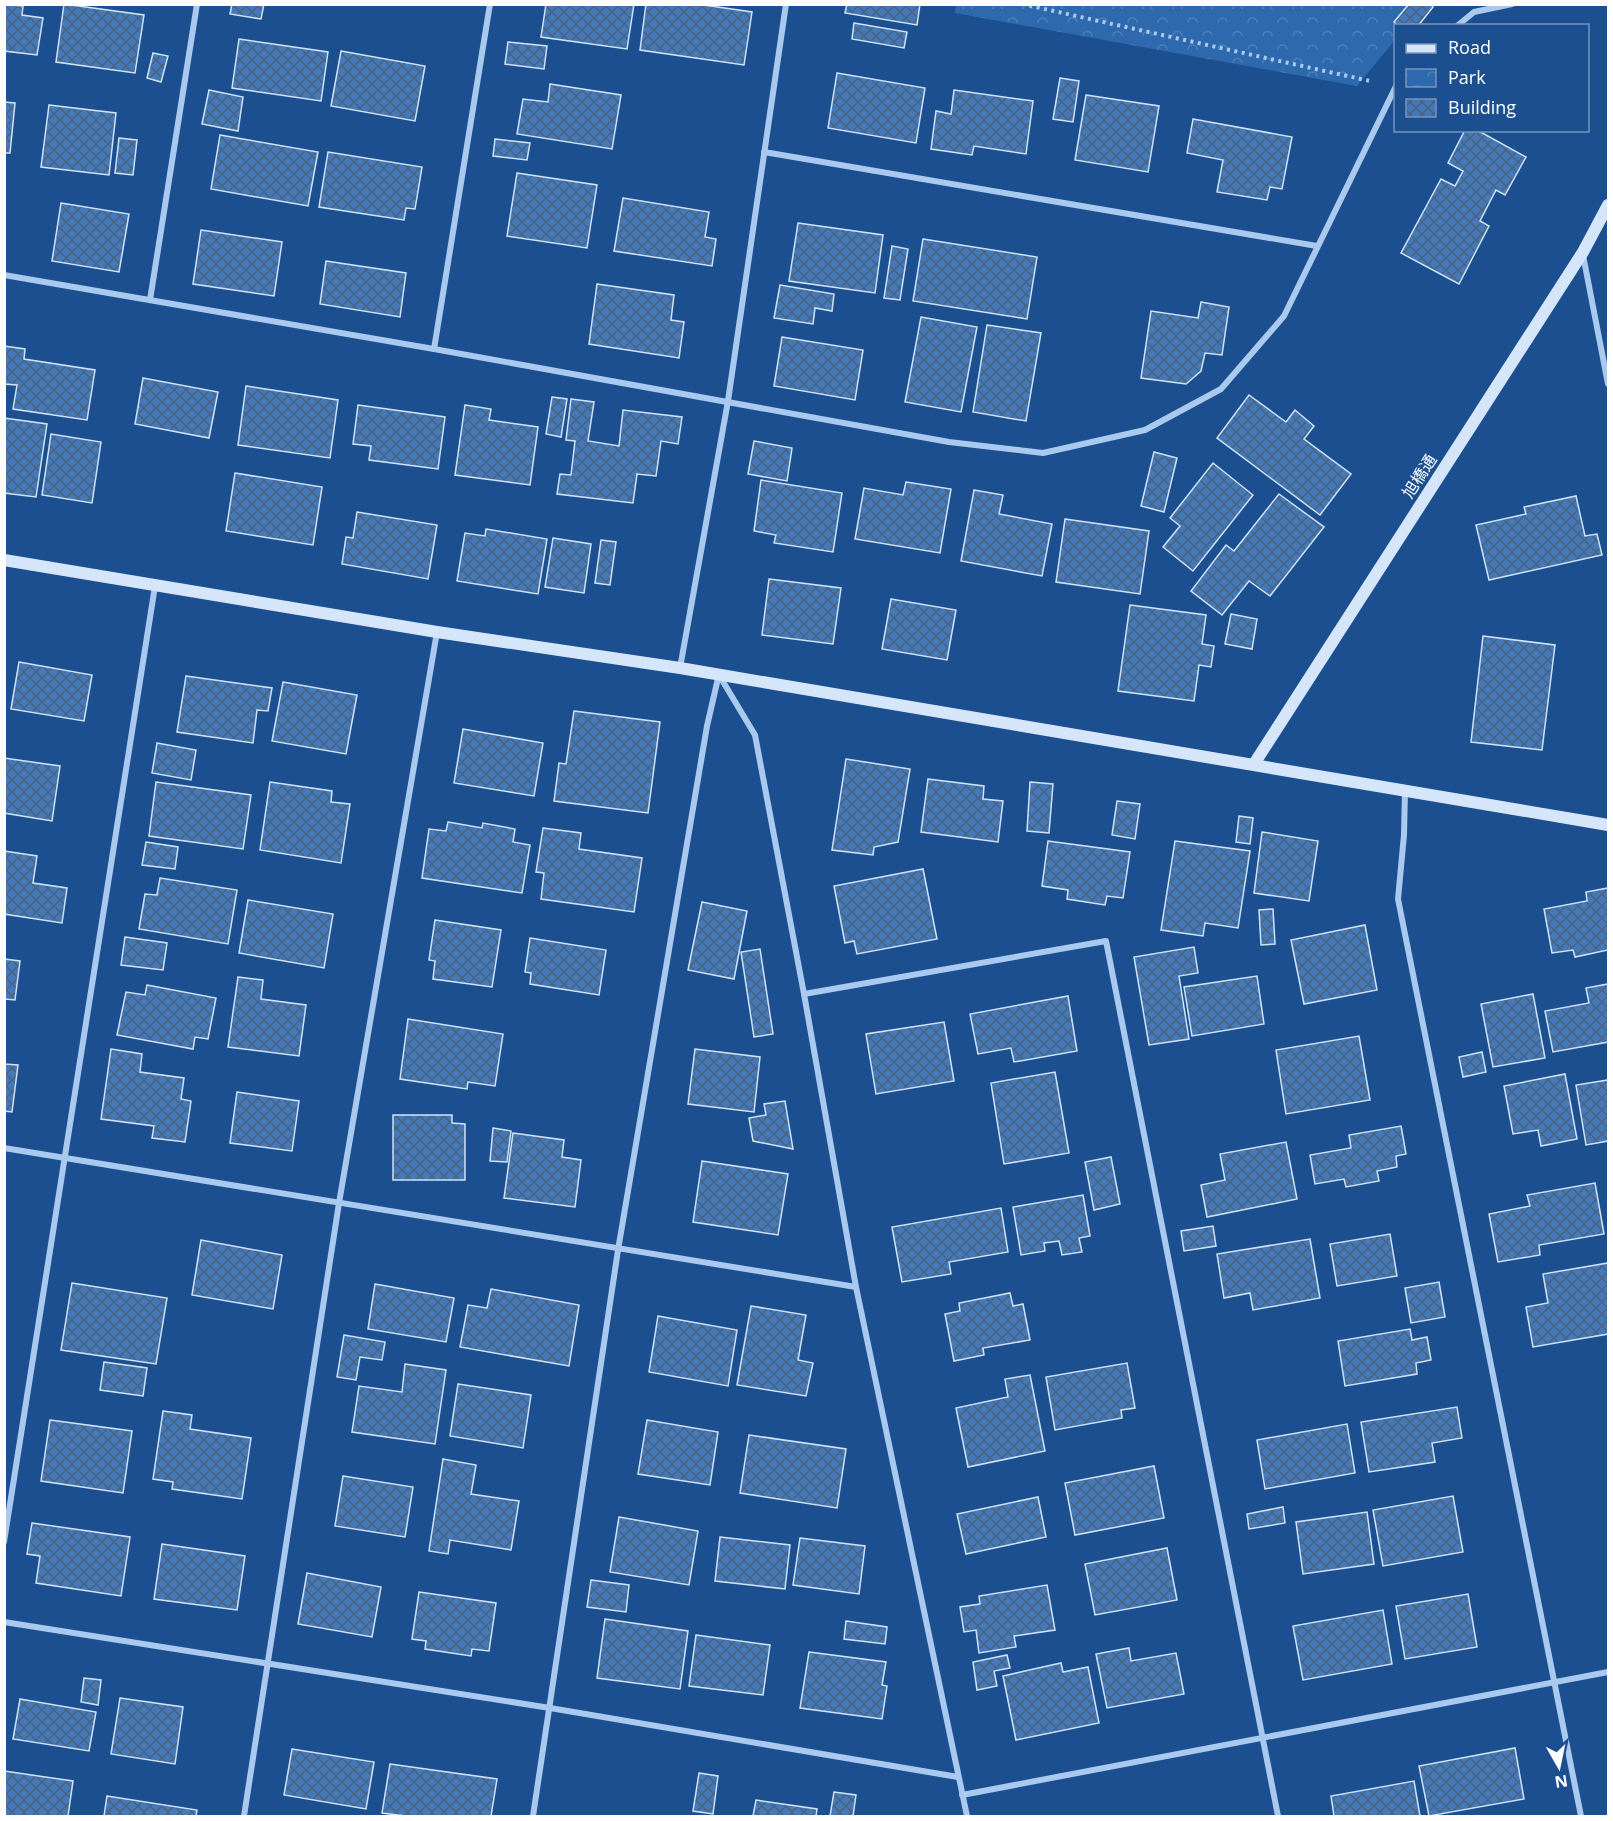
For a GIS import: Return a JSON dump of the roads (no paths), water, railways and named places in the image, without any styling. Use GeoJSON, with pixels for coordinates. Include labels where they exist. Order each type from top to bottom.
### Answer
{"type":"FeatureCollection","features":[{"type":"Feature","properties":{"kind":"street"},"geometry":{"type":"LineString","coordinates":[[150,300],[197,4]]}},
{"type":"Feature","properties":{"kind":"street"},"geometry":{"type":"LineString","coordinates":[[434,349],[490,4]]}},
{"type":"Feature","properties":{"kind":"street"},"geometry":{"type":"LineString","coordinates":[[680,668],[728,401],[786,4]]}},
{"type":"Feature","properties":{"kind":"street"},"geometry":{"type":"LineString","coordinates":[[1459,24],[1474,12],[1512,4]]}},
{"type":"Feature","properties":{"kind":"street"},"geometry":{"type":"LineString","coordinates":[[4,275],[434,349],[949,442],[1043,453],[1145,430],[1221,389],[1284,316],[1394,88]]}},
{"type":"Feature","properties":{"kind":"street"},"geometry":{"type":"LineString","coordinates":[[764,152],[1317,246]]}},
{"type":"Feature","properties":{"kind":"street","name":"旭橋通"},"geometry":{"type":"LineString","coordinates":[[1254,764],[1583,252],[1608,205]]}},
{"type":"Feature","properties":{"kind":"street"},"geometry":{"type":"LineString","coordinates":[[1583,252],[1608,384]]}},
{"type":"Feature","properties":{"kind":"street"},"geometry":{"type":"LineString","coordinates":[[4,560],[437,632],[718,674],[1608,825]]}},
{"type":"Feature","properties":{"kind":"street"},"geometry":{"type":"LineString","coordinates":[[4,1542],[155,586]]}},
{"type":"Feature","properties":{"kind":"street"},"geometry":{"type":"LineString","coordinates":[[244,1816],[339,1203],[437,632]]}},
{"type":"Feature","properties":{"kind":"street"},"geometry":{"type":"LineString","coordinates":[[718,674],[755,735],[856,1287],[966,1816]]}},
{"type":"Feature","properties":{"kind":"street"},"geometry":{"type":"LineString","coordinates":[[533,1816],[618,1250],[707,726],[718,674]]}},
{"type":"Feature","properties":{"kind":"street"},"geometry":{"type":"LineString","coordinates":[[1405,790],[1404,835],[1398,899],[1581,1816]]}},
{"type":"Feature","properties":{"kind":"street"},"geometry":{"type":"LineString","coordinates":[[804,994],[1106,941],[1278,1816]]}},
{"type":"Feature","properties":{"kind":"street"},"geometry":{"type":"LineString","coordinates":[[4,1148],[618,1250],[856,1287]]}},
{"type":"Feature","properties":{"kind":"street"},"geometry":{"type":"LineString","coordinates":[[4,1622],[550,1708],[958,1777]]}},
{"type":"Feature","properties":{"kind":"street"},"geometry":{"type":"LineString","coordinates":[[962,1795],[1608,1671]]}}]}
